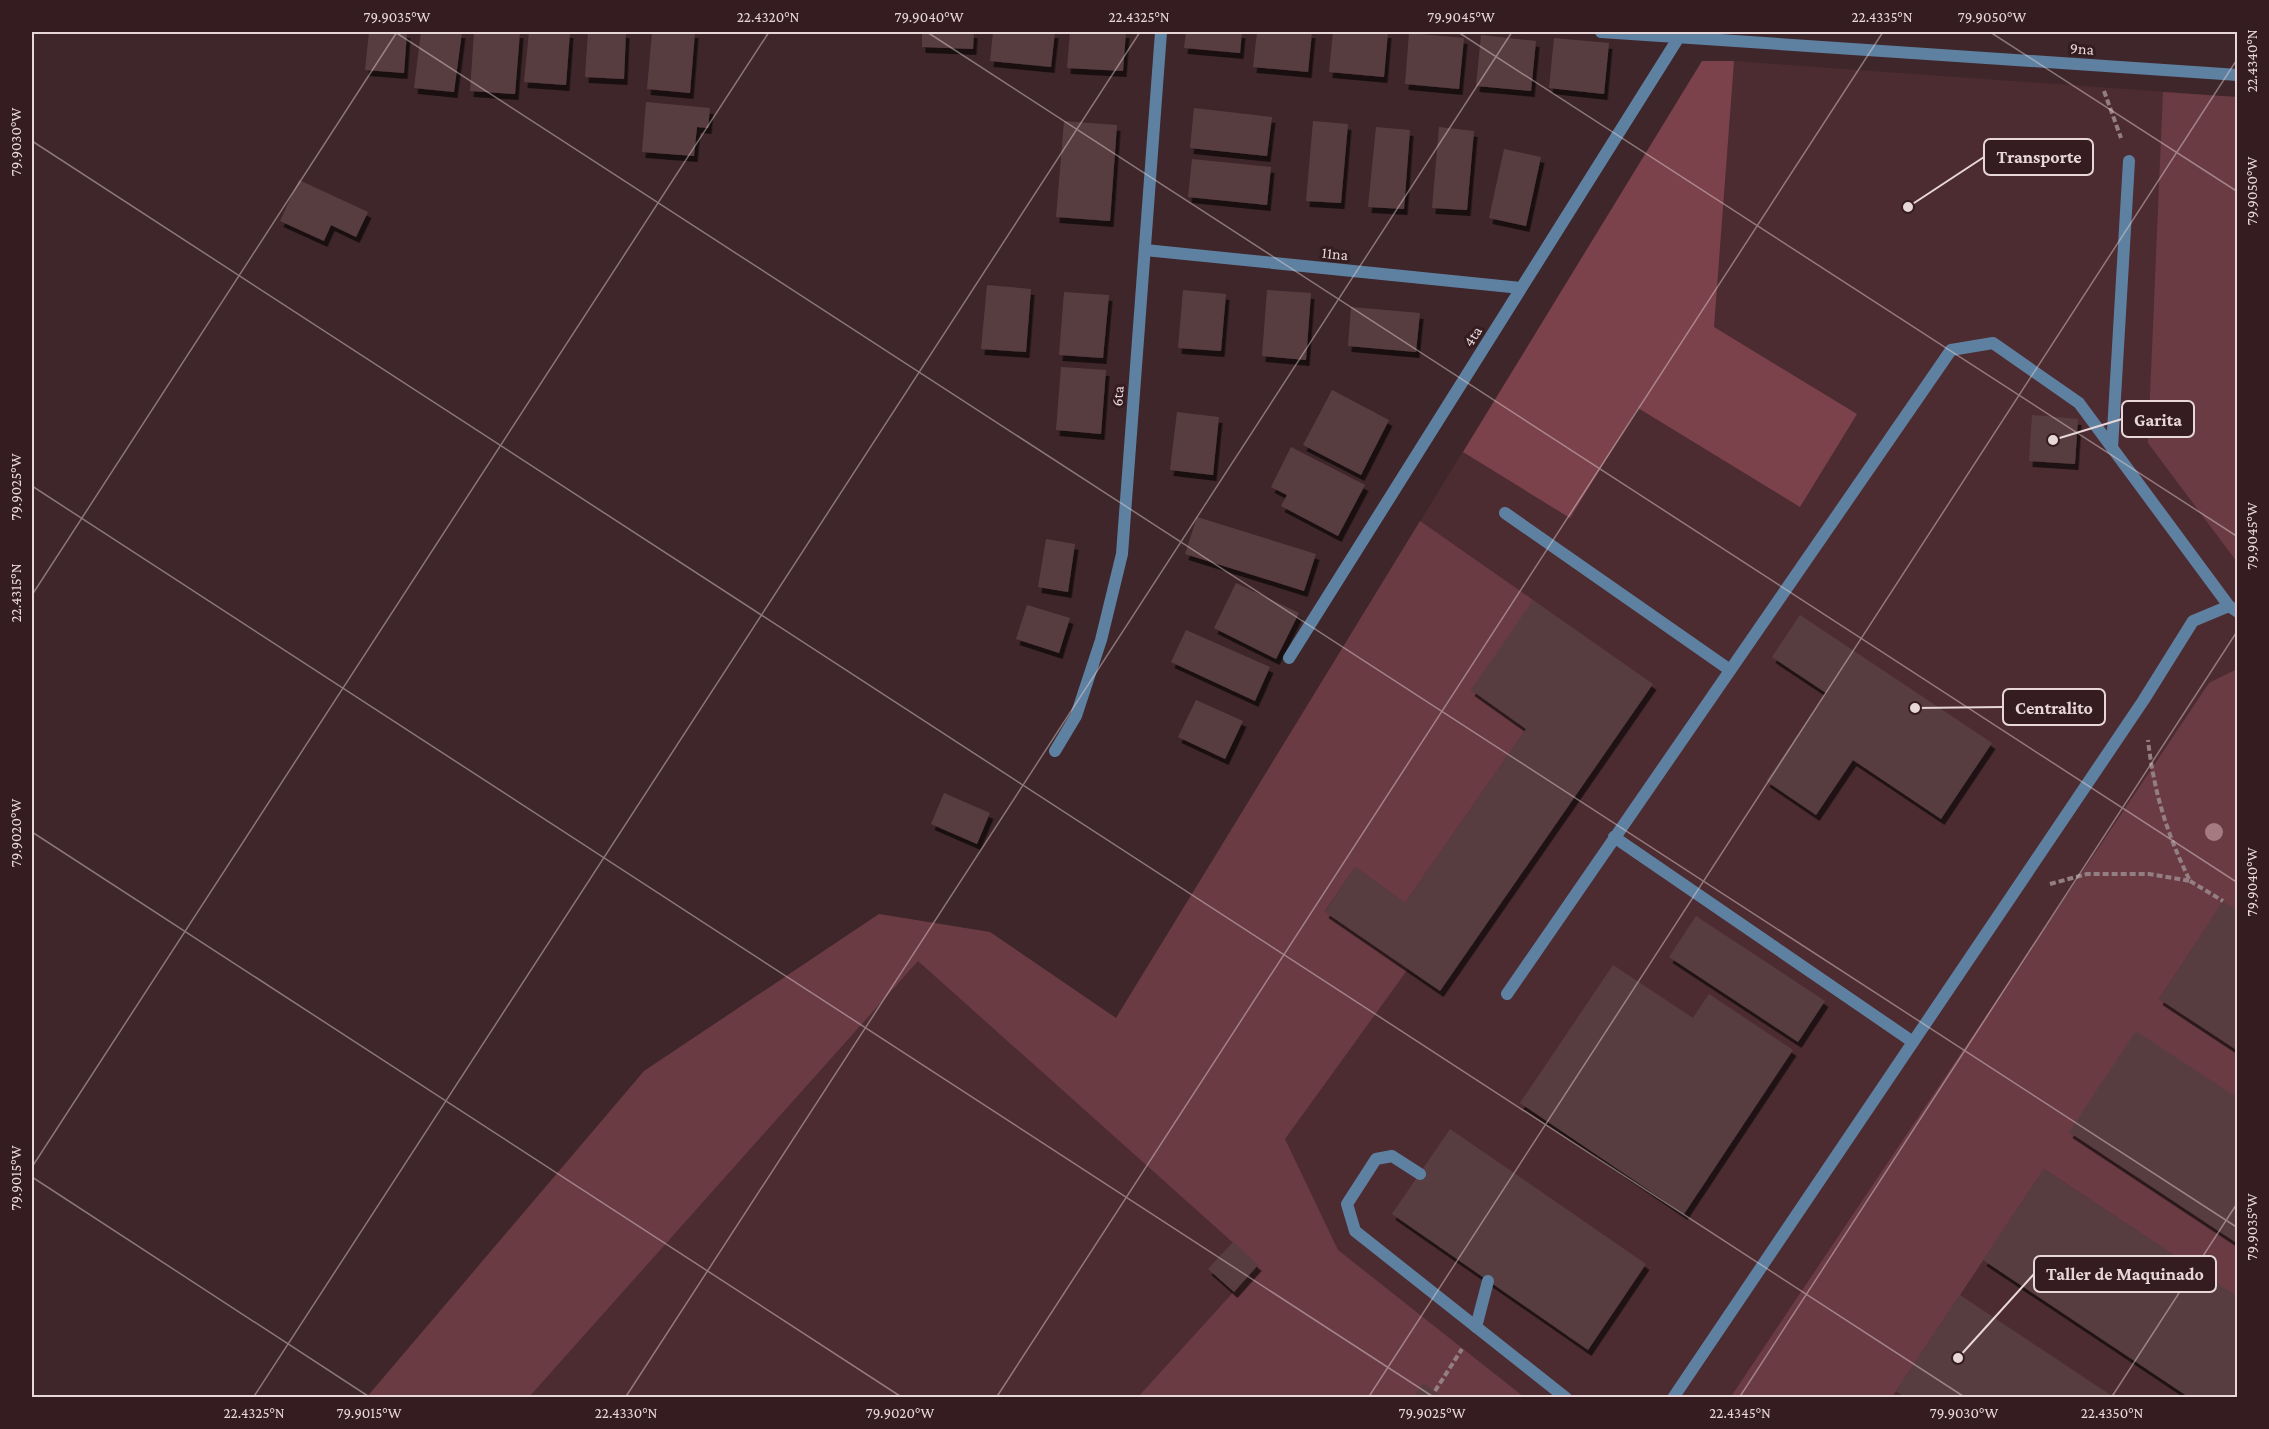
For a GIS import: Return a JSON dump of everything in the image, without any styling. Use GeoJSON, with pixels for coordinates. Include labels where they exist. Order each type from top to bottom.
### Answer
{"type":"FeatureCollection","features":[{"type":"Feature","properties":{"kind":"street","name":"6ta"},"geometry":{"type":"LineString","coordinates":[[1054,751],[1076,716],[1101,640],[1122,554],[1161,32]]}},
{"type":"Feature","properties":{"kind":"street","name":"9na"},"geometry":{"type":"LineString","coordinates":[[1601,32],[1680,34],[2238,75]]}},
{"type":"Feature","properties":{"kind":"street","name":"4ta"},"geometry":{"type":"LineString","coordinates":[[1289,658],[1680,34]]}},
{"type":"Feature","properties":{"kind":"street"},"geometry":{"type":"LineString","coordinates":[[2112,448],[2129,161]]}},
{"type":"Feature","properties":{"kind":"street","name":"11na"},"geometry":{"type":"LineString","coordinates":[[1145,250],[1521,288]]}},
{"type":"Feature","properties":{"kind":"street"},"geometry":{"type":"LineString","coordinates":[[1507,994],[1951,350],[1993,343],[2079,403],[2233,609],[2193,621],[2144,701],[1673,1398]]}},
{"type":"Feature","properties":{"kind":"street"},"geometry":{"type":"LineString","coordinates":[[1505,513],[1730,670]]}},
{"type":"Feature","properties":{"kind":"street"},"geometry":{"type":"LineString","coordinates":[[1614,837],[1913,1042]]}},
{"type":"Feature","properties":{"kind":"street"},"geometry":{"type":"LineString","coordinates":[[1420,1174],[1392,1156],[1376,1159],[1347,1204],[1355,1231],[1566,1398]]}},
{"type":"Feature","properties":{"kind":"street"},"geometry":{"type":"LineString","coordinates":[[1476,1326],[1488,1281]]}},
{"type":"Feature","properties":{"kind":"path"},"geometry":{"type":"LineString","coordinates":[[2095,65],[2129,161]]}},
{"type":"Feature","properties":{"kind":"path"},"geometry":{"type":"LineString","coordinates":[[2144,701],[2152,777],[2168,836],[2190,881]]}},
{"type":"Feature","properties":{"kind":"path"},"geometry":{"type":"LineString","coordinates":[[2012,895],[2087,873],[2149,874],[2190,881],[2223,901]]}},
{"type":"Feature","properties":{"kind":"path"},"geometry":{"type":"LineString","coordinates":[[1435,1391],[1476,1326]]}},
{"type":"Feature","properties":{"kind":"shaded area"},"geometry":{"type":"Polygon","coordinates":[[[1702,61],[1734,61],[2237,97],[2237,1397],[366,1398],[644,1071],[879,914],[990,932],[1116,1018],[1702,61]]]}},
{"type":"Feature","properties":{"kind":"shaded area"},"geometry":{"type":"Polygon","coordinates":[[[1702,61],[1734,61],[1714,327],[1857,414],[1800,507],[1638,408],[1570,518],[1463,452],[1702,61]]]}},
{"type":"Feature","properties":{"kind":"shaded area"},"geometry":{"type":"Polygon","coordinates":[[[2163,92],[2237,97],[2237,562],[2148,443],[2163,92]]]}},
{"type":"Feature","properties":{"kind":"shaded area"},"geometry":{"type":"Polygon","coordinates":[[[1420,521],[1536,602],[1471,690],[1526,729],[1405,903],[1355,867],[1325,911],[1408,969],[1285,1139],[1338,1250],[1524,1397],[1138,1397],[1258,1265],[918,961],[529,1397],[366,1398],[644,1071],[879,914],[990,932],[1116,1018],[1420,521]]]}},
{"type":"Feature","properties":{"kind":"shaded area"},"geometry":{"type":"Polygon","coordinates":[[[2237,669],[2237,911],[2223,902],[2159,999],[2237,1051],[2237,1098],[2069,1132],[2237,1244],[2237,1297],[2044,1169],[1892,1397],[1730,1398],[2209,683],[2237,669]]]}},
{"type":"Feature","properties":{"kind":"building"},"geometry":{"type":"Polygon","coordinates":[[[369,32],[407,32],[404,73],[365,70],[369,32]]]}},
{"type":"Feature","properties":{"kind":"building"},"geometry":{"type":"Polygon","coordinates":[[[421,32],[462,32],[454,92],[414,88],[421,32]]]}},
{"type":"Feature","properties":{"kind":"building"},"geometry":{"type":"Polygon","coordinates":[[[474,32],[520,32],[515,94],[470,91],[474,32]]]}},
{"type":"Feature","properties":{"kind":"building"},"geometry":{"type":"Polygon","coordinates":[[[529,32],[570,32],[566,85],[524,82],[529,32]]]}},
{"type":"Feature","properties":{"kind":"building"},"geometry":{"type":"Polygon","coordinates":[[[588,32],[626,32],[624,79],[585,77],[588,32]]]}},
{"type":"Feature","properties":{"kind":"building"},"geometry":{"type":"Polygon","coordinates":[[[652,32],[695,32],[690,93],[647,89],[652,32]]]}},
{"type":"Feature","properties":{"kind":"building"},"geometry":{"type":"Polygon","coordinates":[[[922,32],[974,32],[973,49],[922,47],[922,32]]]}},
{"type":"Feature","properties":{"kind":"building"},"geometry":{"type":"Polygon","coordinates":[[[993,32],[1055,32],[1051,67],[990,61],[993,32]]]}},
{"type":"Feature","properties":{"kind":"building"},"geometry":{"type":"Polygon","coordinates":[[[1070,32],[1126,32],[1123,71],[1067,68],[1070,32]]]}},
{"type":"Feature","properties":{"kind":"building"},"geometry":{"type":"Polygon","coordinates":[[[1186,32],[1242,32],[1240,53],[1184,48],[1186,32]]]}},
{"type":"Feature","properties":{"kind":"building"},"geometry":{"type":"Polygon","coordinates":[[[1257,32],[1312,32],[1308,72],[1253,67],[1257,32]]]}},
{"type":"Feature","properties":{"kind":"building"},"geometry":{"type":"Polygon","coordinates":[[[1333,32],[1388,32],[1384,77],[1329,72],[1333,32]]]}},
{"type":"Feature","properties":{"kind":"building"},"geometry":{"type":"Polygon","coordinates":[[[1409,33],[1464,38],[1459,89],[1405,84],[1409,33]]]}},
{"type":"Feature","properties":{"kind":"building"},"geometry":{"type":"Polygon","coordinates":[[[1481,35],[1536,41],[1531,91],[1476,86],[1481,35]]]}},
{"type":"Feature","properties":{"kind":"building"},"geometry":{"type":"Polygon","coordinates":[[[1554,38],[1609,43],[1604,94],[1549,88],[1554,38]]]}},
{"type":"Feature","properties":{"kind":"building"},"geometry":{"type":"Polygon","coordinates":[[[646,102],[710,108],[708,128],[697,127],[694,156],[642,152],[646,102]]]}},
{"type":"Feature","properties":{"kind":"building"},"geometry":{"type":"Polygon","coordinates":[[[1194,108],[1272,117],[1267,156],[1190,148],[1194,108]]]}},
{"type":"Feature","properties":{"kind":"building"},"geometry":{"type":"Polygon","coordinates":[[[1064,121],[1117,125],[1110,221],[1056,217],[1064,121]]]}},
{"type":"Feature","properties":{"kind":"building"},"geometry":{"type":"Polygon","coordinates":[[[1313,121],[1348,124],[1341,203],[1306,201],[1313,121]]]}},
{"type":"Feature","properties":{"kind":"building"},"geometry":{"type":"Polygon","coordinates":[[[1376,127],[1410,130],[1404,209],[1368,207],[1376,127]]]}},
{"type":"Feature","properties":{"kind":"building"},"geometry":{"type":"Polygon","coordinates":[[[1439,127],[1474,131],[1467,210],[1432,208],[1439,127]]]}},
{"type":"Feature","properties":{"kind":"building"},"geometry":{"type":"Polygon","coordinates":[[[1504,149],[1541,157],[1526,226],[1489,218],[1504,149]]]}},
{"type":"Feature","properties":{"kind":"building"},"geometry":{"type":"Polygon","coordinates":[[[1192,159],[1271,167],[1267,205],[1188,197],[1192,159]]]}},
{"type":"Feature","properties":{"kind":"building"},"geometry":{"type":"Polygon","coordinates":[[[299,180],[368,212],[356,237],[331,225],[324,241],[280,221],[299,180]]]}},
{"type":"Feature","properties":{"kind":"building"},"geometry":{"type":"Polygon","coordinates":[[[987,285],[1031,289],[1026,352],[981,349],[987,285]]]}},
{"type":"Feature","properties":{"kind":"building"},"geometry":{"type":"Polygon","coordinates":[[[1183,290],[1226,294],[1221,351],[1178,348],[1183,290]]]}},
{"type":"Feature","properties":{"kind":"building"},"geometry":{"type":"Polygon","coordinates":[[[1267,290],[1311,293],[1306,360],[1262,356],[1267,290]]]}},
{"type":"Feature","properties":{"kind":"building"},"geometry":{"type":"Polygon","coordinates":[[[1064,292],[1109,295],[1103,358],[1059,355],[1064,292]]]}},
{"type":"Feature","properties":{"kind":"building"},"geometry":{"type":"Polygon","coordinates":[[[1351,307],[1420,313],[1416,352],[1348,346],[1351,307]]]}},
{"type":"Feature","properties":{"kind":"building"},"geometry":{"type":"Polygon","coordinates":[[[1061,367],[1106,370],[1101,434],[1056,430],[1061,367]]]}},
{"type":"Feature","properties":{"kind":"building"},"geometry":{"type":"Polygon","coordinates":[[[1332,390],[1389,420],[1361,475],[1303,445],[1332,390]]]}},
{"type":"Feature","properties":{"kind":"building"},"geometry":{"type":"Polygon","coordinates":[[[1177,412],[1219,417],[1213,475],[1170,470],[1177,412]]]}},
{"type":"Feature","properties":{"kind":"building"},"geometry":{"type":"Polygon","coordinates":[[[2032,415],[2078,419],[2075,464],[2029,461],[2032,415]]]}},
{"type":"Feature","properties":{"kind":"building"},"geometry":{"type":"Polygon","coordinates":[[[1291,447],[1365,485],[1338,536],[1281,506],[1287,495],[1271,487],[1291,447]]]}},
{"type":"Feature","properties":{"kind":"building"},"geometry":{"type":"Polygon","coordinates":[[[1197,517],[1316,554],[1304,591],[1185,554],[1197,517]]]}},
{"type":"Feature","properties":{"kind":"building"},"geometry":{"type":"Polygon","coordinates":[[[1046,539],[1075,544],[1068,592],[1038,587],[1046,539]]]}},
{"type":"Feature","properties":{"kind":"building"},"geometry":{"type":"Polygon","coordinates":[[[1236,583],[1299,613],[1276,659],[1214,628],[1236,583]]]}},
{"type":"Feature","properties":{"kind":"building"},"geometry":{"type":"Polygon","coordinates":[[[1533,600],[1653,684],[1440,991],[1325,912],[1355,867],[1405,903],[1526,729],[1471,690],[1533,600]]]}},
{"type":"Feature","properties":{"kind":"building"},"geometry":{"type":"Polygon","coordinates":[[[1027,605],[1070,618],[1059,653],[1016,639],[1027,605]]]}},
{"type":"Feature","properties":{"kind":"building"},"geometry":{"type":"Polygon","coordinates":[[[1800,615],[1992,743],[1941,819],[1853,760],[1816,815],[1766,781],[1826,693],[1772,657],[1800,615]]]}},
{"type":"Feature","properties":{"kind":"building"},"geometry":{"type":"Polygon","coordinates":[[[1186,630],[1270,667],[1255,701],[1171,662],[1186,630]]]}},
{"type":"Feature","properties":{"kind":"building"},"geometry":{"type":"Polygon","coordinates":[[[1196,700],[1243,721],[1225,759],[1178,737],[1196,700]]]}},
{"type":"Feature","properties":{"kind":"building"},"geometry":{"type":"Polygon","coordinates":[[[944,793],[990,813],[977,844],[931,824],[944,793]]]}},
{"type":"Feature","properties":{"kind":"building"},"geometry":{"type":"Polygon","coordinates":[[[2223,901],[2238,911],[2238,1051],[2159,999],[2223,901]]]}},
{"type":"Feature","properties":{"kind":"building"},"geometry":{"type":"Polygon","coordinates":[[[1696,916],[1825,1001],[1798,1042],[1669,957],[1696,916]]]}},
{"type":"Feature","properties":{"kind":"building"},"geometry":{"type":"Polygon","coordinates":[[[1613,965],[1693,1018],[1709,994],[1793,1050],[1684,1214],[1520,1103],[1613,965]]]}},
{"type":"Feature","properties":{"kind":"building"},"geometry":{"type":"Polygon","coordinates":[[[2136,1031],[2238,1098],[2238,1244],[2069,1132],[2136,1031]]]}},
{"type":"Feature","properties":{"kind":"building"},"geometry":{"type":"Polygon","coordinates":[[[1450,1129],[1646,1264],[1588,1350],[1392,1214],[1450,1129]]]}},
{"type":"Feature","properties":{"kind":"building"},"geometry":{"type":"Polygon","coordinates":[[[2044,1169],[2238,1297],[2238,1398],[2190,1398],[1983,1260],[2044,1169]]]}},
{"type":"Feature","properties":{"kind":"building"},"geometry":{"type":"Polygon","coordinates":[[[1233,1242],[1258,1265],[1234,1292],[1208,1269],[1233,1242]]]}},
{"type":"Feature","properties":{"kind":"building"},"geometry":{"type":"Polygon","coordinates":[[[1960,1295],[2115,1398],[1906,1398],[1896,1391],[1960,1295]]]}},
{"type":"Feature","properties":{"kind":"building"},"geometry":{"type":"Polygon","coordinates":[[[1423,1383],[1435,1391],[1445,1398],[1413,1398],[1423,1383]]]}},
{"type":"Feature","properties":{"kind":"place","name":"Transporte"},"geometry":{"type":"Point","coordinates":[1908,207]}},
{"type":"Feature","properties":{"kind":"place","name":"Garita"},"geometry":{"type":"Point","coordinates":[2053,440]}},
{"type":"Feature","properties":{"kind":"place","name":"Centralito"},"geometry":{"type":"Point","coordinates":[1915,708]}},
{"type":"Feature","properties":{"kind":"place","name":"Taller de Maquinado"},"geometry":{"type":"Point","coordinates":[1958,1358]}}]}
